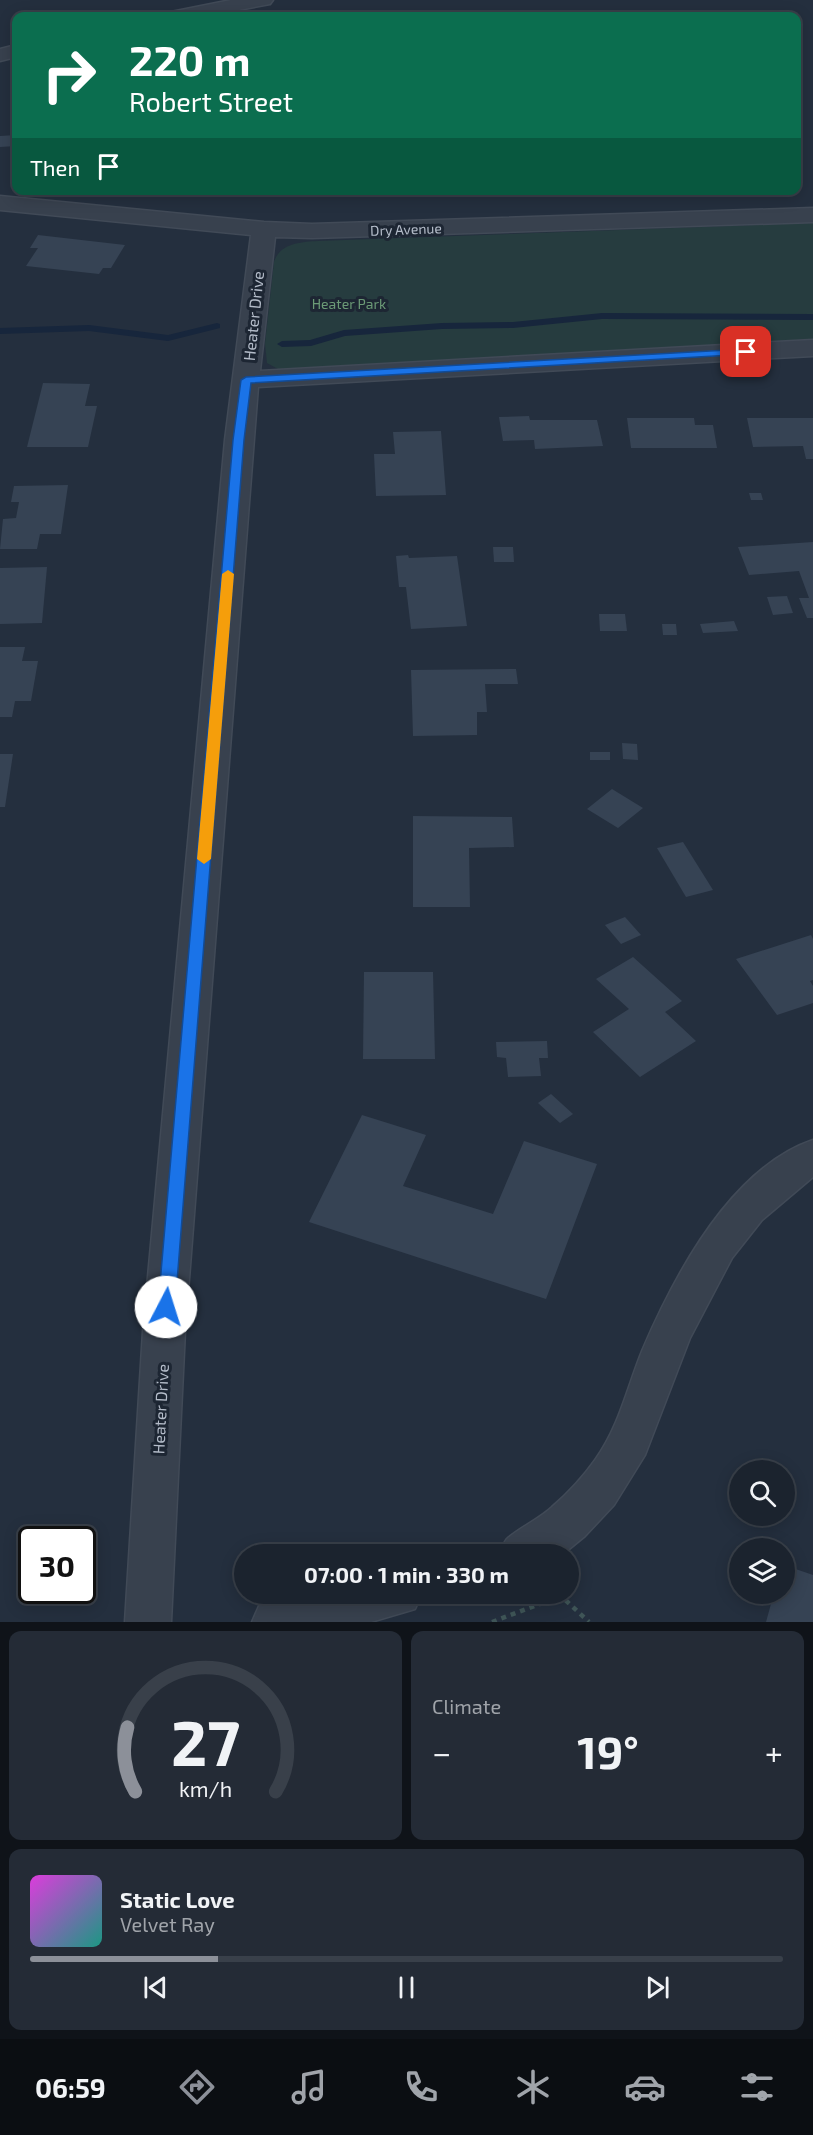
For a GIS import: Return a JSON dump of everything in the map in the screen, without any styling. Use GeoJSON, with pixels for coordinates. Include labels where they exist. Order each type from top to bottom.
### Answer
{"type":"FeatureCollection","features":[{"type":"Feature","properties":{"kind":"street"},"geometry":{"type":"LineString","coordinates":[[199,12],[263,0]]}},
{"type":"Feature","properties":{"kind":"street","name":"Dry Avenue"},"geometry":{"type":"LineString","coordinates":[[0,203],[264,229],[390,230],[813,215]]}},
{"type":"Feature","properties":{"kind":"street","name":"Heater Drive"},"geometry":{"type":"LineString","coordinates":[[148,1622],[164,1331],[239,440],[264,229]]}},
{"type":"Feature","properties":{"kind":"street"},"geometry":{"type":"LineString","coordinates":[[246,380],[813,348]]}},
{"type":"Feature","properties":{"kind":"street"},"geometry":{"type":"LineString","coordinates":[[541,1544],[561,1530],[617,1464],[629,1443],[664,1349],[718,1245],[751,1205],[813,1156]]}},
{"type":"Feature","properties":{"kind":"street"},"geometry":{"type":"LineString","coordinates":[[275,1622],[352,1604]]}},
{"type":"Feature","properties":{"kind":"path"},"geometry":{"type":"LineString","coordinates":[[492,1622],[561,1596],[589,1622]]}},
{"type":"Feature","properties":{"kind":"green space","name":"Heater Park"},"geometry":{"type":"Polygon","coordinates":[[[813,223],[813,339],[294,370],[278,369],[267,363],[265,344],[274,262],[286,247],[298,243],[813,223]]]}},
{"type":"Feature","properties":{"kind":"building"},"geometry":{"type":"Polygon","coordinates":[[[12,135],[12,146],[0,147],[0,136],[12,135]]]}},
{"type":"Feature","properties":{"kind":"building"},"geometry":{"type":"Polygon","coordinates":[[[38,235],[125,245],[111,268],[103,268],[99,274],[26,266],[38,248],[30,248],[38,235]]]}},
{"type":"Feature","properties":{"kind":"building"},"geometry":{"type":"Polygon","coordinates":[[[43,383],[90,384],[85,406],[97,406],[88,447],[27,447],[43,383]]]}},
{"type":"Feature","properties":{"kind":"building"},"geometry":{"type":"Polygon","coordinates":[[[529,416],[530,420],[597,420],[603,446],[535,449],[534,440],[503,441],[499,417],[529,416]]]}},
{"type":"Feature","properties":{"kind":"building"},"geometry":{"type":"Polygon","coordinates":[[[627,418],[694,418],[695,425],[713,425],[717,448],[631,448],[627,418]]]}},
{"type":"Feature","properties":{"kind":"building"},"geometry":{"type":"Polygon","coordinates":[[[747,418],[813,418],[813,459],[806,459],[803,446],[753,447],[747,418]]]}},
{"type":"Feature","properties":{"kind":"building"},"geometry":{"type":"Polygon","coordinates":[[[441,431],[446,495],[376,496],[374,454],[395,454],[393,432],[441,431]]]}},
{"type":"Feature","properties":{"kind":"building"},"geometry":{"type":"Polygon","coordinates":[[[68,485],[61,534],[40,534],[37,549],[0,549],[3,519],[16,518],[19,502],[11,502],[14,486],[68,485]]]}},
{"type":"Feature","properties":{"kind":"building"},"geometry":{"type":"Polygon","coordinates":[[[749,493],[761,493],[763,500],[751,500],[749,493]]]}},
{"type":"Feature","properties":{"kind":"building"},"geometry":{"type":"Polygon","coordinates":[[[813,542],[813,618],[807,618],[799,598],[809,598],[799,571],[749,575],[738,547],[813,542]]]}},
{"type":"Feature","properties":{"kind":"building"},"geometry":{"type":"Polygon","coordinates":[[[493,547],[513,547],[514,562],[494,562],[493,547]]]}},
{"type":"Feature","properties":{"kind":"building"},"geometry":{"type":"Polygon","coordinates":[[[408,555],[409,558],[457,556],[467,626],[411,629],[406,587],[399,587],[396,556],[408,555]]]}},
{"type":"Feature","properties":{"kind":"building"},"geometry":{"type":"Polygon","coordinates":[[[47,567],[42,623],[0,624],[0,568],[47,567]]]}},
{"type":"Feature","properties":{"kind":"building"},"geometry":{"type":"Polygon","coordinates":[[[787,596],[793,613],[773,615],[767,597],[787,596]]]}},
{"type":"Feature","properties":{"kind":"building"},"geometry":{"type":"Polygon","coordinates":[[[599,614],[625,614],[627,631],[600,631],[599,614]]]}},
{"type":"Feature","properties":{"kind":"building"},"geometry":{"type":"Polygon","coordinates":[[[734,621],[738,631],[703,633],[700,624],[734,621]]]}},
{"type":"Feature","properties":{"kind":"building"},"geometry":{"type":"Polygon","coordinates":[[[662,624],[676,624],[677,635],[663,635],[662,624]]]}},
{"type":"Feature","properties":{"kind":"building"},"geometry":{"type":"Polygon","coordinates":[[[0,647],[25,647],[22,661],[38,661],[31,701],[15,701],[12,717],[0,717],[0,647]]]}},
{"type":"Feature","properties":{"kind":"building"},"geometry":{"type":"Polygon","coordinates":[[[516,669],[518,684],[485,684],[487,712],[477,712],[477,735],[413,736],[411,670],[516,669]]]}},
{"type":"Feature","properties":{"kind":"building"},"geometry":{"type":"Polygon","coordinates":[[[622,743],[637,744],[638,760],[623,759],[622,743]]]}},
{"type":"Feature","properties":{"kind":"building"},"geometry":{"type":"Polygon","coordinates":[[[590,752],[610,752],[610,760],[590,760],[590,752]]]}},
{"type":"Feature","properties":{"kind":"building"},"geometry":{"type":"Polygon","coordinates":[[[0,754],[13,754],[5,807],[0,807],[0,754]]]}},
{"type":"Feature","properties":{"kind":"building"},"geometry":{"type":"Polygon","coordinates":[[[612,789],[643,808],[618,828],[587,809],[612,789]]]}},
{"type":"Feature","properties":{"kind":"building"},"geometry":{"type":"Polygon","coordinates":[[[413,816],[512,817],[514,847],[469,848],[470,907],[413,907],[413,816]]]}},
{"type":"Feature","properties":{"kind":"building"},"geometry":{"type":"Polygon","coordinates":[[[683,842],[713,890],[686,897],[657,848],[683,842]]]}},
{"type":"Feature","properties":{"kind":"building"},"geometry":{"type":"Polygon","coordinates":[[[625,917],[641,935],[621,944],[605,925],[625,917]]]}},
{"type":"Feature","properties":{"kind":"building"},"geometry":{"type":"Polygon","coordinates":[[[811,935],[813,939],[813,980],[810,981],[813,986],[813,1003],[777,1015],[736,959],[811,935]]]}},
{"type":"Feature","properties":{"kind":"building"},"geometry":{"type":"Polygon","coordinates":[[[633,957],[682,1001],[665,1012],[696,1041],[640,1077],[593,1032],[629,1009],[596,979],[633,957]]]}},
{"type":"Feature","properties":{"kind":"building"},"geometry":{"type":"Polygon","coordinates":[[[364,972],[433,972],[435,1059],[363,1059],[364,972]]]}},
{"type":"Feature","properties":{"kind":"building"},"geometry":{"type":"Polygon","coordinates":[[[547,1041],[548,1058],[539,1058],[541,1076],[508,1077],[506,1058],[497,1057],[496,1042],[547,1041]]]}},
{"type":"Feature","properties":{"kind":"building"},"geometry":{"type":"Polygon","coordinates":[[[551,1094],[573,1114],[560,1123],[538,1103],[551,1094]]]}},
{"type":"Feature","properties":{"kind":"building"},"geometry":{"type":"Polygon","coordinates":[[[362,1115],[426,1135],[403,1186],[493,1214],[524,1141],[597,1164],[546,1299],[309,1222],[362,1115]]]}},
{"type":"Feature","properties":{"kind":"building"},"geometry":{"type":"Polygon","coordinates":[[[795,1569],[813,1575],[813,1622],[766,1622],[771,1604],[795,1604],[795,1569]]]}},
{"type":"Feature","properties":{"kind":"waterway"},"geometry":{"type":"LineString","coordinates":[[282,344],[311,343],[344,333],[442,326],[513,325],[602,316],[813,317]]}},
{"type":"Feature","properties":{"kind":"waterway"},"geometry":{"type":"LineString","coordinates":[[0,331],[89,328],[168,338],[217,326]]}},
{"type":"Feature","properties":{"kind":"slow traffic"},"geometry":{"type":"LineString","coordinates":[[204,859],[228,574]]}},
{"type":"Feature","properties":{"kind":"route"},"geometry":{"type":"LineString","coordinates":[[166,1307],[239,440],[246,380],[746,352]]}}]}
